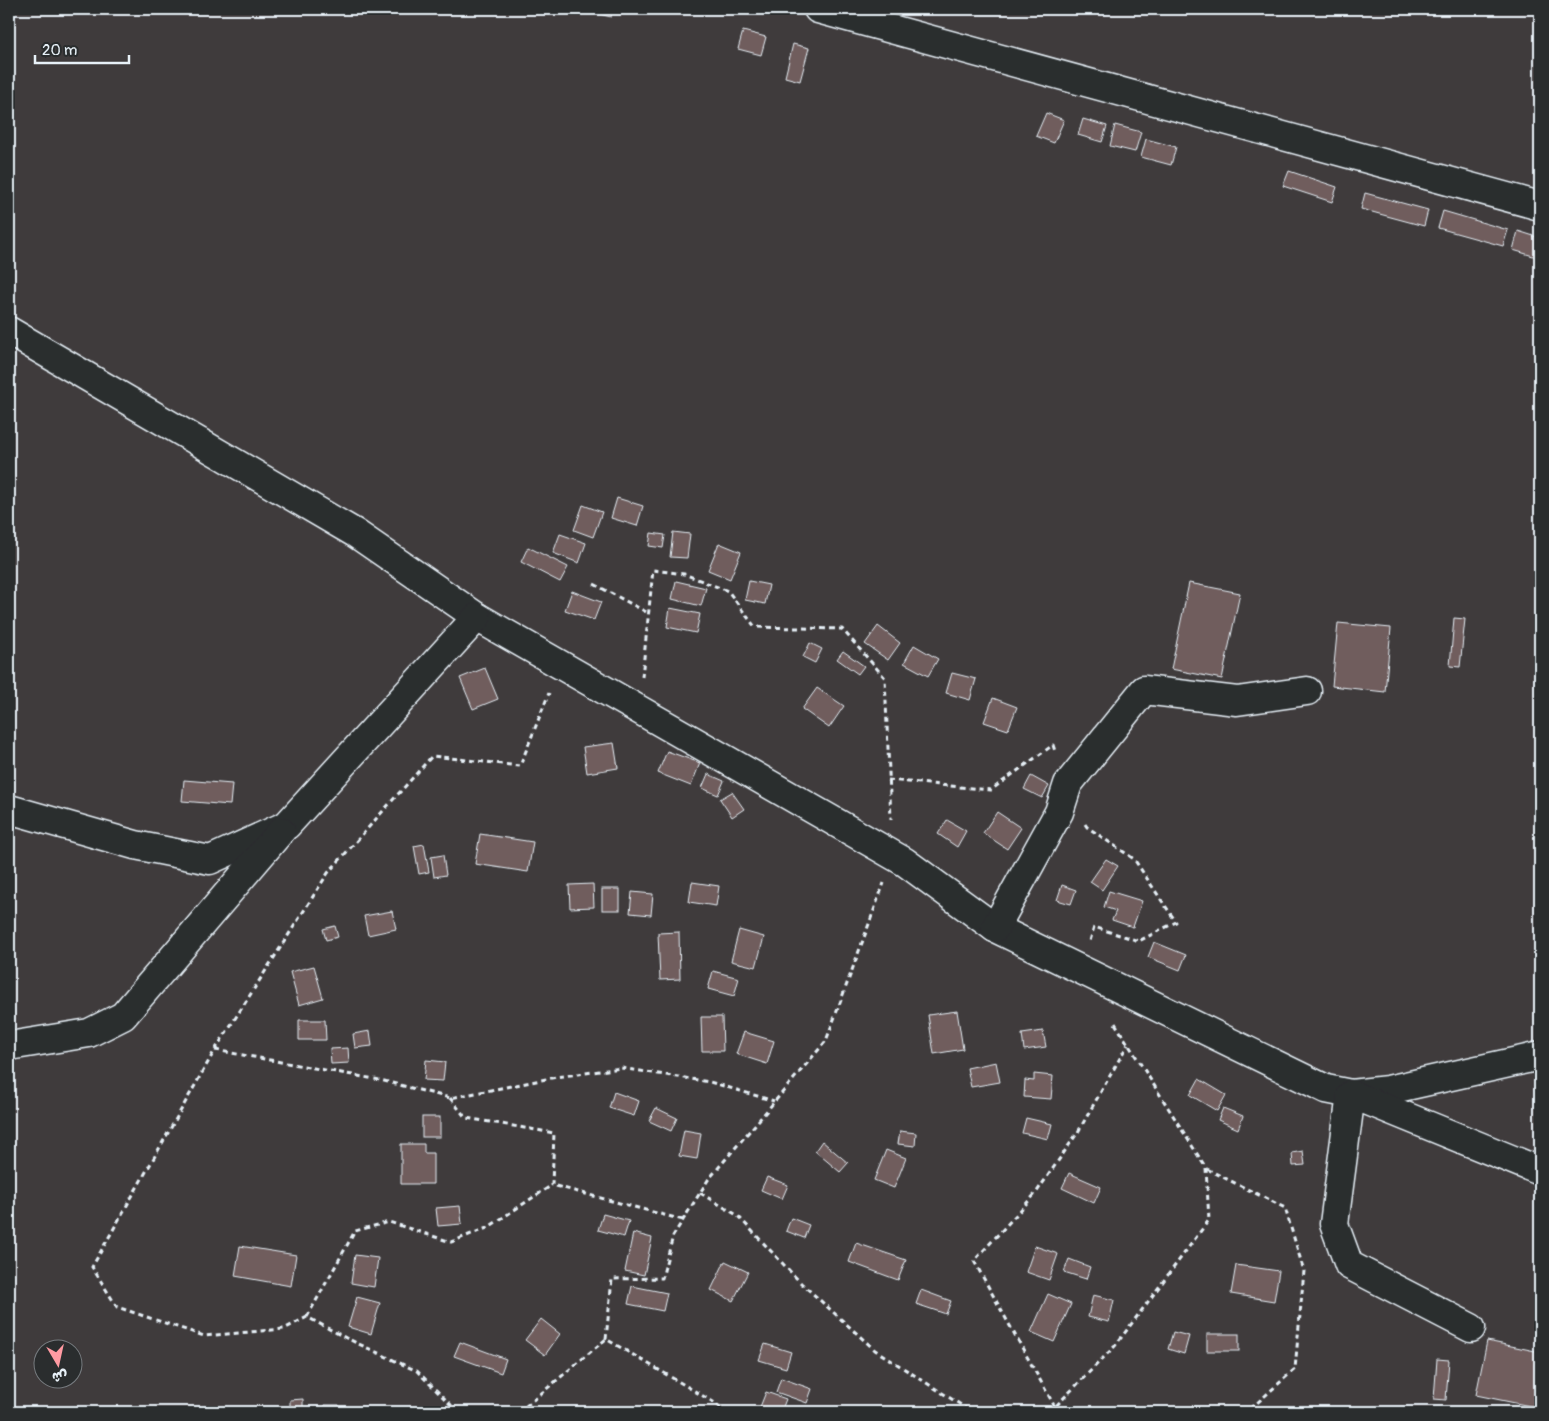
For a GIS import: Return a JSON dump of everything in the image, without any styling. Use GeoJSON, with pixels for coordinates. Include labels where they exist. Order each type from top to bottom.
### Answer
{"type":"FeatureCollection","features":[{"type":"Feature","properties":{"kind":"street"},"geometry":{"type":"LineString","coordinates":[[818,9],[1540,206]]}},
{"type":"Feature","properties":{"kind":"street"},"geometry":{"type":"LineString","coordinates":[[9,331],[355,533],[476,617],[894,856],[995,928],[1326,1089],[1350,1094],[1540,1171]]}},
{"type":"Feature","properties":{"kind":"street"},"geometry":{"type":"LineString","coordinates":[[9,1046],[89,1033],[123,1016],[286,825],[476,617]]}},
{"type":"Feature","properties":{"kind":"street"},"geometry":{"type":"LineString","coordinates":[[995,928],[1059,812],[1068,784],[1144,690],[1236,701],[1307,691]]}},
{"type":"Feature","properties":{"kind":"street"},"geometry":{"type":"LineString","coordinates":[[9,809],[135,845],[210,860],[286,825]]}},
{"type":"Feature","properties":{"kind":"street"},"geometry":{"type":"LineString","coordinates":[[1350,1094],[1388,1090],[1540,1056]]}},
{"type":"Feature","properties":{"kind":"street"},"geometry":{"type":"LineString","coordinates":[[1350,1094],[1334,1224],[1349,1266],[1472,1328]]}},
{"type":"Feature","properties":{"kind":"path"},"geometry":{"type":"LineString","coordinates":[[519,1412],[606,1339],[612,1279],[662,1278],[673,1236],[708,1180],[826,1041],[894,856],[888,780],[885,678],[842,629],[755,626],[728,591],[684,574],[653,570],[638,710]]}},
{"type":"Feature","properties":{"kind":"path"},"geometry":{"type":"LineString","coordinates":[[594,584],[648,613]]}},
{"type":"Feature","properties":{"kind":"path"},"geometry":{"type":"LineString","coordinates":[[560,664],[520,766],[432,756],[328,873],[215,1050],[92,1267],[117,1307],[204,1336],[284,1329],[307,1317],[355,1231],[389,1222],[451,1242],[487,1228],[552,1185],[683,1220]]}},
{"type":"Feature","properties":{"kind":"path"},"geometry":{"type":"LineString","coordinates":[[1050,1412],[1114,1346],[1209,1220],[1206,1168],[1113,1019]]}},
{"type":"Feature","properties":{"kind":"path"},"geometry":{"type":"LineString","coordinates":[[1055,1407],[974,1261],[1036,1193],[1078,1132],[1128,1043]]}},
{"type":"Feature","properties":{"kind":"path"},"geometry":{"type":"LineString","coordinates":[[215,1050],[380,1080],[450,1098],[556,1077],[621,1068],[710,1082],[774,1101]]}},
{"type":"Feature","properties":{"kind":"path"},"geometry":{"type":"LineString","coordinates":[[450,1098],[466,1118],[554,1133],[552,1185]]}},
{"type":"Feature","properties":{"kind":"path"},"geometry":{"type":"LineString","coordinates":[[1206,1168],[1285,1208],[1304,1270],[1295,1369],[1247,1412]]}},
{"type":"Feature","properties":{"kind":"path"},"geometry":{"type":"LineString","coordinates":[[700,1193],[736,1215],[801,1283],[875,1350],[972,1412]]}},
{"type":"Feature","properties":{"kind":"path"},"geometry":{"type":"LineString","coordinates":[[307,1317],[346,1338],[417,1371],[458,1412]]}},
{"type":"Feature","properties":{"kind":"path"},"geometry":{"type":"LineString","coordinates":[[606,1339],[715,1403],[726,1412]]}},
{"type":"Feature","properties":{"kind":"building"},"geometry":{"type":"Polygon","coordinates":[[[579,9],[613,9],[611,17],[579,9]]]}},
{"type":"Feature","properties":{"kind":"building"},"geometry":{"type":"Polygon","coordinates":[[[743,31],[766,37],[761,55],[738,49],[743,31]]]}},
{"type":"Feature","properties":{"kind":"building"},"geometry":{"type":"Polygon","coordinates":[[[793,44],[809,48],[800,81],[785,77],[793,44]]]}},
{"type":"Feature","properties":{"kind":"building"},"geometry":{"type":"Polygon","coordinates":[[[1046,113],[1064,120],[1054,143],[1036,136],[1046,113]]]}},
{"type":"Feature","properties":{"kind":"building"},"geometry":{"type":"Polygon","coordinates":[[[1083,119],[1107,126],[1102,142],[1078,135],[1083,119]]]}},
{"type":"Feature","properties":{"kind":"building"},"geometry":{"type":"Polygon","coordinates":[[[1115,125],[1141,132],[1135,152],[1110,146],[1115,125]]]}},
{"type":"Feature","properties":{"kind":"building"},"geometry":{"type":"Polygon","coordinates":[[[1146,139],[1176,147],[1171,165],[1141,157],[1146,139]]]}},
{"type":"Feature","properties":{"kind":"building"},"geometry":{"type":"Polygon","coordinates":[[[1289,171],[1337,187],[1332,202],[1283,186],[1289,171]]]}},
{"type":"Feature","properties":{"kind":"building"},"geometry":{"type":"Polygon","coordinates":[[[1365,193],[1428,210],[1424,226],[1361,209],[1365,193]]]}},
{"type":"Feature","properties":{"kind":"building"},"geometry":{"type":"Polygon","coordinates":[[[1443,211],[1508,230],[1503,246],[1438,228],[1443,211]]]}},
{"type":"Feature","properties":{"kind":"building"},"geometry":{"type":"Polygon","coordinates":[[[1518,231],[1540,238],[1540,258],[1513,250],[1518,231]]]}},
{"type":"Feature","properties":{"kind":"building"},"geometry":{"type":"Polygon","coordinates":[[[617,498],[643,506],[637,526],[611,518],[617,498]]]}},
{"type":"Feature","properties":{"kind":"building"},"geometry":{"type":"Polygon","coordinates":[[[583,505],[602,512],[593,537],[574,530],[583,505]]]}},
{"type":"Feature","properties":{"kind":"building"},"geometry":{"type":"Polygon","coordinates":[[[673,532],[690,534],[687,558],[670,557],[673,532]]]}},
{"type":"Feature","properties":{"kind":"building"},"geometry":{"type":"Polygon","coordinates":[[[651,533],[665,535],[663,548],[649,546],[651,533]]]}},
{"type":"Feature","properties":{"kind":"building"},"geometry":{"type":"Polygon","coordinates":[[[560,534],[586,543],[579,563],[553,553],[560,534]]]}},
{"type":"Feature","properties":{"kind":"building"},"geometry":{"type":"Polygon","coordinates":[[[719,543],[741,552],[730,579],[708,570],[719,543]]]}},
{"type":"Feature","properties":{"kind":"building"},"geometry":{"type":"Polygon","coordinates":[[[528,547],[568,567],[560,582],[521,562],[528,547]]]}},
{"type":"Feature","properties":{"kind":"building"},"geometry":{"type":"Polygon","coordinates":[[[676,581],[706,588],[701,606],[672,599],[676,581]]]}},
{"type":"Feature","properties":{"kind":"building"},"geometry":{"type":"Polygon","coordinates":[[[749,581],[769,585],[765,604],[745,600],[749,581]]]}},
{"type":"Feature","properties":{"kind":"building"},"geometry":{"type":"Polygon","coordinates":[[[1189,583],[1240,593],[1222,679],[1171,669],[1189,583]]]}},
{"type":"Feature","properties":{"kind":"building"},"geometry":{"type":"Polygon","coordinates":[[[572,591],[601,602],[594,620],[565,610],[572,591]]]}},
{"type":"Feature","properties":{"kind":"building"},"geometry":{"type":"Polygon","coordinates":[[[670,608],[700,614],[696,633],[667,627],[670,608]]]}},
{"type":"Feature","properties":{"kind":"building"},"geometry":{"type":"Polygon","coordinates":[[[1454,618],[1465,619],[1460,667],[1450,666],[1454,618]]]}},
{"type":"Feature","properties":{"kind":"building"},"geometry":{"type":"Polygon","coordinates":[[[1338,623],[1391,628],[1385,692],[1332,686],[1338,623]]]}},
{"type":"Feature","properties":{"kind":"building"},"geometry":{"type":"Polygon","coordinates":[[[878,626],[900,643],[888,660],[865,644],[878,626]]]}},
{"type":"Feature","properties":{"kind":"building"},"geometry":{"type":"Polygon","coordinates":[[[810,643],[822,649],[815,663],[803,657],[810,643]]]}},
{"type":"Feature","properties":{"kind":"building"},"geometry":{"type":"Polygon","coordinates":[[[914,645],[938,659],[928,676],[904,663],[914,645]]]}},
{"type":"Feature","properties":{"kind":"building"},"geometry":{"type":"Polygon","coordinates":[[[843,651],[864,666],[858,674],[837,659],[843,651]]]}},
{"type":"Feature","properties":{"kind":"building"},"geometry":{"type":"Polygon","coordinates":[[[485,668],[498,699],[473,709],[460,678],[485,668]]]}},
{"type":"Feature","properties":{"kind":"building"},"geometry":{"type":"Polygon","coordinates":[[[952,673],[976,679],[970,700],[946,693],[952,673]]]}},
{"type":"Feature","properties":{"kind":"building"},"geometry":{"type":"Polygon","coordinates":[[[817,688],[844,706],[829,728],[802,709],[817,688]]]}},
{"type":"Feature","properties":{"kind":"building"},"geometry":{"type":"Polygon","coordinates":[[[993,698],[1017,707],[1008,730],[984,722],[993,698]]]}},
{"type":"Feature","properties":{"kind":"building"},"geometry":{"type":"Polygon","coordinates":[[[614,743],[618,768],[587,773],[583,747],[614,743]]]}},
{"type":"Feature","properties":{"kind":"building"},"geometry":{"type":"Polygon","coordinates":[[[667,751],[700,763],[691,786],[658,773],[667,751]]]}},
{"type":"Feature","properties":{"kind":"building"},"geometry":{"type":"Polygon","coordinates":[[[708,774],[724,781],[718,795],[702,788],[708,774]]]}},
{"type":"Feature","properties":{"kind":"building"},"geometry":{"type":"Polygon","coordinates":[[[1031,776],[1049,786],[1042,798],[1024,789],[1031,776]]]}},
{"type":"Feature","properties":{"kind":"building"},"geometry":{"type":"Polygon","coordinates":[[[184,780],[232,784],[230,805],[182,801],[184,780]]]}},
{"type":"Feature","properties":{"kind":"building"},"geometry":{"type":"Polygon","coordinates":[[[732,792],[744,809],[732,817],[720,799],[732,792]]]}},
{"type":"Feature","properties":{"kind":"building"},"geometry":{"type":"Polygon","coordinates":[[[997,812],[1021,828],[1007,849],[983,833],[997,812]]]}},
{"type":"Feature","properties":{"kind":"building"},"geometry":{"type":"Polygon","coordinates":[[[947,820],[966,831],[957,847],[938,834],[947,820]]]}},
{"type":"Feature","properties":{"kind":"building"},"geometry":{"type":"Polygon","coordinates":[[[480,834],[533,842],[528,872],[475,864],[480,834]]]}},
{"type":"Feature","properties":{"kind":"building"},"geometry":{"type":"Polygon","coordinates":[[[424,844],[429,872],[419,874],[414,846],[424,844]]]}},
{"type":"Feature","properties":{"kind":"building"},"geometry":{"type":"Polygon","coordinates":[[[443,855],[446,875],[434,877],[431,857],[443,855]]]}},
{"type":"Feature","properties":{"kind":"building"},"geometry":{"type":"Polygon","coordinates":[[[1106,859],[1118,866],[1102,890],[1090,882],[1106,859]]]}},
{"type":"Feature","properties":{"kind":"building"},"geometry":{"type":"Polygon","coordinates":[[[692,882],[719,886],[716,906],[689,902],[692,882]]]}},
{"type":"Feature","properties":{"kind":"building"},"geometry":{"type":"Polygon","coordinates":[[[593,884],[594,907],[570,908],[569,885],[593,884]]]}},
{"type":"Feature","properties":{"kind":"building"},"geometry":{"type":"Polygon","coordinates":[[[1062,885],[1076,890],[1071,904],[1057,900],[1062,885]]]}},
{"type":"Feature","properties":{"kind":"building"},"geometry":{"type":"Polygon","coordinates":[[[602,889],[620,889],[620,910],[602,910],[602,889]]]}},
{"type":"Feature","properties":{"kind":"building"},"geometry":{"type":"Polygon","coordinates":[[[1109,891],[1142,901],[1133,927],[1112,920],[1116,911],[1104,907],[1109,891]]]}},
{"type":"Feature","properties":{"kind":"building"},"geometry":{"type":"Polygon","coordinates":[[[632,892],[653,894],[651,915],[630,913],[632,892]]]}},
{"type":"Feature","properties":{"kind":"building"},"geometry":{"type":"Polygon","coordinates":[[[392,911],[396,929],[368,935],[364,916],[392,911]]]}},
{"type":"Feature","properties":{"kind":"building"},"geometry":{"type":"Polygon","coordinates":[[[335,926],[338,937],[326,940],[323,929],[335,926]]]}},
{"type":"Feature","properties":{"kind":"building"},"geometry":{"type":"Polygon","coordinates":[[[739,930],[764,937],[756,967],[731,961],[739,930]]]}},
{"type":"Feature","properties":{"kind":"building"},"geometry":{"type":"Polygon","coordinates":[[[679,932],[680,979],[660,980],[658,933],[679,932]]]}},
{"type":"Feature","properties":{"kind":"building"},"geometry":{"type":"Polygon","coordinates":[[[1154,942],[1186,955],[1180,970],[1148,957],[1154,942]]]}},
{"type":"Feature","properties":{"kind":"building"},"geometry":{"type":"Polygon","coordinates":[[[314,966],[323,998],[299,1005],[290,972],[314,966]]]}},
{"type":"Feature","properties":{"kind":"building"},"geometry":{"type":"Polygon","coordinates":[[[713,971],[739,978],[734,996],[708,989],[713,971]]]}},
{"type":"Feature","properties":{"kind":"building"},"geometry":{"type":"Polygon","coordinates":[[[957,1011],[963,1049],[934,1054],[928,1015],[957,1011]]]}},
{"type":"Feature","properties":{"kind":"building"},"geometry":{"type":"Polygon","coordinates":[[[701,1017],[722,1017],[723,1051],[702,1051],[701,1017]]]}},
{"type":"Feature","properties":{"kind":"building"},"geometry":{"type":"Polygon","coordinates":[[[299,1020],[325,1020],[326,1040],[299,1040],[299,1020]]]}},
{"type":"Feature","properties":{"kind":"building"},"geometry":{"type":"Polygon","coordinates":[[[370,1031],[372,1046],[355,1048],[353,1034],[370,1031]]]}},
{"type":"Feature","properties":{"kind":"building"},"geometry":{"type":"Polygon","coordinates":[[[1043,1031],[1046,1047],[1024,1050],[1022,1034],[1043,1031]]]}},
{"type":"Feature","properties":{"kind":"building"},"geometry":{"type":"Polygon","coordinates":[[[744,1032],[774,1041],[767,1064],[736,1054],[744,1032]]]}},
{"type":"Feature","properties":{"kind":"building"},"geometry":{"type":"Polygon","coordinates":[[[348,1048],[349,1063],[331,1064],[330,1049],[348,1048]]]}},
{"type":"Feature","properties":{"kind":"building"},"geometry":{"type":"Polygon","coordinates":[[[426,1060],[445,1062],[443,1081],[424,1080],[426,1060]]]}},
{"type":"Feature","properties":{"kind":"building"},"geometry":{"type":"Polygon","coordinates":[[[996,1062],[1000,1082],[971,1087],[967,1068],[996,1062]]]}},
{"type":"Feature","properties":{"kind":"building"},"geometry":{"type":"Polygon","coordinates":[[[1034,1074],[1053,1076],[1051,1099],[1024,1097],[1025,1080],[1034,1081],[1034,1074]]]}},
{"type":"Feature","properties":{"kind":"building"},"geometry":{"type":"Polygon","coordinates":[[[1199,1079],[1226,1095],[1217,1111],[1190,1095],[1199,1079]]]}},
{"type":"Feature","properties":{"kind":"building"},"geometry":{"type":"Polygon","coordinates":[[[614,1092],[639,1101],[634,1116],[609,1108],[614,1092]]]}},
{"type":"Feature","properties":{"kind":"building"},"geometry":{"type":"Polygon","coordinates":[[[656,1108],[677,1118],[671,1131],[649,1121],[656,1108]]]}},
{"type":"Feature","properties":{"kind":"building"},"geometry":{"type":"Polygon","coordinates":[[[1223,1108],[1243,1116],[1238,1129],[1218,1120],[1223,1108]]]}},
{"type":"Feature","properties":{"kind":"building"},"geometry":{"type":"Polygon","coordinates":[[[422,1117],[440,1117],[440,1137],[422,1137],[422,1117]]]}},
{"type":"Feature","properties":{"kind":"building"},"geometry":{"type":"Polygon","coordinates":[[[1026,1118],[1052,1124],[1048,1139],[1022,1133],[1026,1118]]]}},
{"type":"Feature","properties":{"kind":"building"},"geometry":{"type":"Polygon","coordinates":[[[684,1130],[701,1133],[697,1159],[679,1156],[684,1130]]]}},
{"type":"Feature","properties":{"kind":"building"},"geometry":{"type":"Polygon","coordinates":[[[900,1131],[916,1133],[915,1146],[898,1144],[900,1131]]]}},
{"type":"Feature","properties":{"kind":"building"},"geometry":{"type":"Polygon","coordinates":[[[822,1141],[848,1163],[840,1172],[815,1151],[822,1141]]]}},
{"type":"Feature","properties":{"kind":"building"},"geometry":{"type":"Polygon","coordinates":[[[401,1144],[424,1144],[424,1153],[433,1153],[433,1184],[401,1184],[401,1144]]]}},
{"type":"Feature","properties":{"kind":"building"},"geometry":{"type":"Polygon","coordinates":[[[886,1150],[906,1158],[894,1188],[874,1180],[886,1150]]]}},
{"type":"Feature","properties":{"kind":"building"},"geometry":{"type":"Polygon","coordinates":[[[1303,1151],[1305,1165],[1293,1166],[1292,1153],[1303,1151]]]}},
{"type":"Feature","properties":{"kind":"building"},"geometry":{"type":"Polygon","coordinates":[[[1069,1173],[1101,1187],[1094,1203],[1062,1188],[1069,1173]]]}},
{"type":"Feature","properties":{"kind":"building"},"geometry":{"type":"Polygon","coordinates":[[[767,1177],[788,1185],[782,1199],[761,1190],[767,1177]]]}},
{"type":"Feature","properties":{"kind":"building"},"geometry":{"type":"Polygon","coordinates":[[[460,1206],[462,1224],[438,1226],[436,1208],[460,1206]]]}},
{"type":"Feature","properties":{"kind":"building"},"geometry":{"type":"Polygon","coordinates":[[[603,1214],[629,1221],[624,1237],[598,1230],[603,1214]]]}},
{"type":"Feature","properties":{"kind":"building"},"geometry":{"type":"Polygon","coordinates":[[[791,1218],[809,1225],[804,1238],[786,1231],[791,1218]]]}},
{"type":"Feature","properties":{"kind":"building"},"geometry":{"type":"Polygon","coordinates":[[[633,1233],[652,1238],[644,1275],[625,1271],[633,1233]]]}},
{"type":"Feature","properties":{"kind":"building"},"geometry":{"type":"Polygon","coordinates":[[[856,1243],[906,1260],[898,1280],[849,1262],[856,1243]]]}},
{"type":"Feature","properties":{"kind":"building"},"geometry":{"type":"Polygon","coordinates":[[[240,1246],[296,1255],[291,1286],[235,1276],[240,1246]]]}},
{"type":"Feature","properties":{"kind":"building"},"geometry":{"type":"Polygon","coordinates":[[[1035,1246],[1058,1254],[1049,1280],[1026,1272],[1035,1246]]]}},
{"type":"Feature","properties":{"kind":"building"},"geometry":{"type":"Polygon","coordinates":[[[355,1255],[378,1258],[374,1287],[351,1283],[355,1255]]]}},
{"type":"Feature","properties":{"kind":"building"},"geometry":{"type":"Polygon","coordinates":[[[1069,1259],[1090,1267],[1086,1279],[1064,1272],[1069,1259]]]}},
{"type":"Feature","properties":{"kind":"building"},"geometry":{"type":"Polygon","coordinates":[[[725,1261],[748,1272],[733,1301],[711,1290],[725,1261]]]}},
{"type":"Feature","properties":{"kind":"building"},"geometry":{"type":"Polygon","coordinates":[[[1236,1265],[1279,1271],[1274,1301],[1231,1294],[1236,1265]]]}},
{"type":"Feature","properties":{"kind":"building"},"geometry":{"type":"Polygon","coordinates":[[[632,1286],[667,1293],[663,1311],[628,1304],[632,1286]]]}},
{"type":"Feature","properties":{"kind":"building"},"geometry":{"type":"Polygon","coordinates":[[[921,1290],[951,1301],[946,1314],[916,1304],[921,1290]]]}},
{"type":"Feature","properties":{"kind":"building"},"geometry":{"type":"Polygon","coordinates":[[[1048,1294],[1071,1304],[1054,1342],[1031,1332],[1048,1294]]]}},
{"type":"Feature","properties":{"kind":"building"},"geometry":{"type":"Polygon","coordinates":[[[1093,1295],[1114,1300],[1109,1322],[1088,1317],[1093,1295]]]}},
{"type":"Feature","properties":{"kind":"building"},"geometry":{"type":"Polygon","coordinates":[[[357,1297],[380,1303],[371,1334],[348,1327],[357,1297]]]}},
{"type":"Feature","properties":{"kind":"building"},"geometry":{"type":"Polygon","coordinates":[[[541,1319],[560,1334],[545,1355],[525,1340],[541,1319]]]}},
{"type":"Feature","properties":{"kind":"building"},"geometry":{"type":"Polygon","coordinates":[[[1173,1332],[1189,1336],[1184,1354],[1168,1349],[1173,1332]]]}},
{"type":"Feature","properties":{"kind":"building"},"geometry":{"type":"Polygon","coordinates":[[[1207,1334],[1239,1334],[1239,1351],[1207,1351],[1207,1334]]]}},
{"type":"Feature","properties":{"kind":"building"},"geometry":{"type":"Polygon","coordinates":[[[1487,1341],[1540,1352],[1540,1408],[1476,1395],[1487,1341]]]}},
{"type":"Feature","properties":{"kind":"building"},"geometry":{"type":"Polygon","coordinates":[[[460,1342],[506,1359],[501,1373],[454,1356],[460,1342]]]}},
{"type":"Feature","properties":{"kind":"building"},"geometry":{"type":"Polygon","coordinates":[[[765,1344],[791,1352],[786,1368],[759,1360],[765,1344]]]}},
{"type":"Feature","properties":{"kind":"building"},"geometry":{"type":"Polygon","coordinates":[[[1437,1359],[1449,1360],[1446,1400],[1434,1399],[1437,1359]]]}},
{"type":"Feature","properties":{"kind":"building"},"geometry":{"type":"Polygon","coordinates":[[[781,1378],[812,1389],[807,1403],[776,1392],[781,1378]]]}},
{"type":"Feature","properties":{"kind":"building"},"geometry":{"type":"Polygon","coordinates":[[[766,1392],[786,1399],[781,1412],[758,1412],[766,1392]]]}},
{"type":"Feature","properties":{"kind":"building"},"geometry":{"type":"Polygon","coordinates":[[[303,1399],[303,1412],[290,1412],[290,1400],[303,1399]]]}},
{"type":"Feature","properties":{"kind":"building"},"geometry":{"type":"Polygon","coordinates":[[[325,1405],[339,1405],[339,1412],[324,1412],[325,1405]]]}}]}
